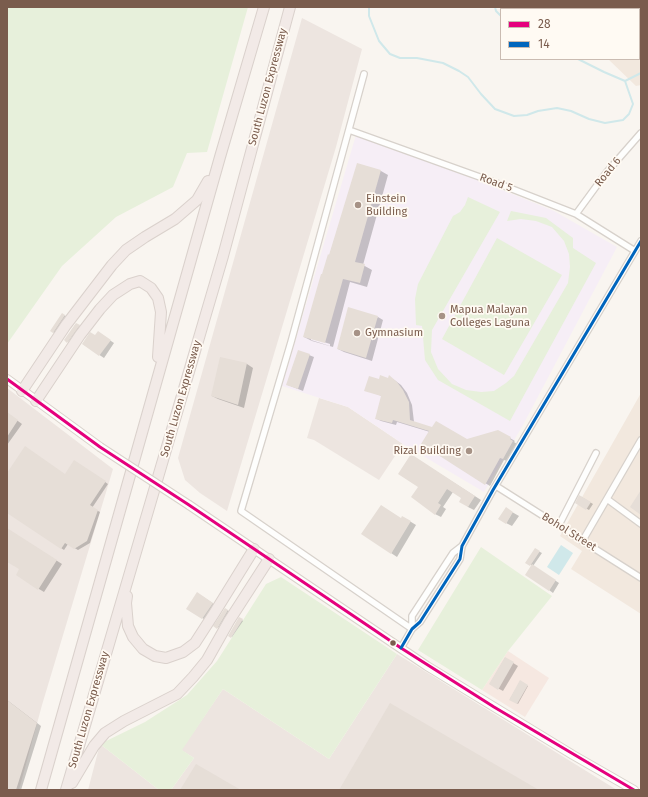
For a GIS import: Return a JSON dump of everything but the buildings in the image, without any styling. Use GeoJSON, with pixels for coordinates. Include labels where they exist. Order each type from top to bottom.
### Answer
{"type":"FeatureCollection","features":[{"type":"Feature","properties":{"kind":"highway"},"geometry":{"type":"LineString","coordinates":[[40,790],[264,7]]}},
{"type":"Feature","properties":{"kind":"highway","name":"South Luzon Expressway"},"geometry":{"type":"LineString","coordinates":[[67,790],[223,256],[290,7]]}},
{"type":"Feature","properties":{"kind":"highway"},"geometry":{"type":"LineString","coordinates":[[22,391],[66,325],[104,274],[126,250],[145,236],[174,219],[197,200],[220,157]]}},
{"type":"Feature","properties":{"kind":"highway"},"geometry":{"type":"LineString","coordinates":[[36,401],[80,335],[100,309],[123,288],[140,281],[151,288],[158,298],[161,312],[160,337],[154,389]]}},
{"type":"Feature","properties":{"kind":"highway"},"geometry":{"type":"LineString","coordinates":[[133,562],[126,603],[128,626],[133,637],[142,650],[155,656],[166,658],[183,652],[195,643],[254,549]]}},
{"type":"Feature","properties":{"kind":"highway"},"geometry":{"type":"LineString","coordinates":[[67,790],[94,746],[105,733],[124,721],[177,694],[194,677],[269,559]]}},
{"type":"Feature","properties":{"kind":"main road"},"geometry":{"type":"LineString","coordinates":[[7,380],[100,447],[401,648],[528,727],[634,790]]}},
{"type":"Feature","properties":{"kind":"street"},"geometry":{"type":"LineString","coordinates":[[364,74],[350,130],[291,342],[241,511],[412,629]]}},
{"type":"Feature","properties":{"kind":"street","name":"Road 5"},"geometry":{"type":"LineString","coordinates":[[350,130],[576,214],[635,251]]}},
{"type":"Feature","properties":{"kind":"street","name":"Road 6"},"geometry":{"type":"LineString","coordinates":[[576,214],[606,173],[641,133]]}},
{"type":"Feature","properties":{"kind":"street"},"geometry":{"type":"LineString","coordinates":[[401,648],[412,629],[420,622],[460,559],[462,546],[496,486],[641,241]]}},
{"type":"Feature","properties":{"kind":"street"},"geometry":{"type":"LineString","coordinates":[[583,540],[641,440]]}},
{"type":"Feature","properties":{"kind":"street"},"geometry":{"type":"LineString","coordinates":[[558,525],[596,453]]}},
{"type":"Feature","properties":{"kind":"street","name":"Bohol Street"},"geometry":{"type":"LineString","coordinates":[[496,486],[641,578]]}},
{"type":"Feature","properties":{"kind":"street"},"geometry":{"type":"LineString","coordinates":[[607,499],[641,524]]}},
{"type":"Feature","properties":{"kind":"street"},"geometry":{"type":"LineString","coordinates":[[412,629],[412,616],[453,553],[462,546]]}},
{"type":"Feature","properties":{"kind":"shaded area"},"geometry":{"type":"Polygon","coordinates":[[[551,7],[641,7],[641,85],[636,86],[609,60],[640,60],[640,8],[551,7]]]}},
{"type":"Feature","properties":{"kind":"shaded area"},"geometry":{"type":"Polygon","coordinates":[[[302,18],[362,49],[336,147],[227,511],[200,493],[185,480],[178,458],[302,18]]]}},
{"type":"Feature","properties":{"kind":"shaded area","name":"Mapua Malayan Colleges Laguna"},"geometry":{"type":"Polygon","coordinates":[[[356,135],[490,185],[554,211],[617,247],[523,425],[484,492],[403,444],[348,407],[282,386],[356,135]]]}},
{"type":"Feature","properties":{"kind":"shaded area"},"geometry":{"type":"Polygon","coordinates":[[[7,388],[113,469],[42,705],[19,790],[7,790],[7,388]]]}},
{"type":"Feature","properties":{"kind":"shaded area"},"geometry":{"type":"Polygon","coordinates":[[[641,393],[641,614],[571,569],[582,551],[560,536],[641,393]]]}},
{"type":"Feature","properties":{"kind":"shaded area"},"geometry":{"type":"Polygon","coordinates":[[[319,398],[348,407],[403,444],[379,480],[314,440],[307,438],[319,398]]]}},
{"type":"Feature","properties":{"kind":"shaded area"},"geometry":{"type":"Polygon","coordinates":[[[508,651],[549,678],[525,717],[482,690],[508,651]]]}},
{"type":"Feature","properties":{"kind":"shaded area"},"geometry":{"type":"Polygon","coordinates":[[[397,654],[617,790],[171,790],[194,758],[181,750],[223,689],[329,759],[397,654]]]}},
{"type":"Feature","properties":{"kind":"shaded area"},"geometry":{"type":"Polygon","coordinates":[[[100,744],[159,790],[88,790],[100,744]]]}},
{"type":"Feature","properties":{"kind":"green space"},"geometry":{"type":"Polygon","coordinates":[[[7,7],[248,7],[207,152],[187,153],[173,187],[116,217],[62,266],[7,344],[7,7]]]}},
{"type":"Feature","properties":{"kind":"green space"},"geometry":{"type":"Polygon","coordinates":[[[468,197],[500,212],[432,330],[431,352],[438,369],[452,384],[466,390],[481,392],[494,391],[506,383],[514,376],[568,283],[570,267],[569,254],[564,241],[552,227],[536,221],[521,219],[507,221],[511,211],[546,218],[573,238],[573,248],[596,263],[510,421],[438,380],[425,360],[422,326],[416,325],[415,299],[418,284],[453,216],[460,212],[468,197]]]}},
{"type":"Feature","properties":{"kind":"green space"},"geometry":{"type":"Polygon","coordinates":[[[497,238],[562,275],[504,375],[442,339],[497,238]]]}},
{"type":"Feature","properties":{"kind":"green space"},"geometry":{"type":"Polygon","coordinates":[[[481,547],[552,596],[508,651],[482,690],[418,650],[481,547]]]}},
{"type":"Feature","properties":{"kind":"green space"},"geometry":{"type":"Polygon","coordinates":[[[281,577],[397,654],[329,759],[223,689],[182,750],[194,758],[171,790],[159,790],[100,744],[145,722],[187,695],[217,661],[266,584],[281,577]]]}},
{"type":"Feature","properties":{"kind":"water"},"geometry":{"type":"Polygon","coordinates":[[[561,545],[573,553],[559,575],[547,567],[561,545]]]}},
{"type":"Feature","properties":{"kind":"waterway"},"geometry":{"type":"LineString","coordinates":[[369,7],[369,16],[379,41],[390,54],[400,58],[417,58],[443,63],[459,71],[468,77],[495,109],[514,116],[527,115],[538,111],[557,108],[571,111],[589,119],[605,123],[623,120],[629,114],[633,104],[625,81],[580,60]]}},
{"type":"Feature","properties":{"kind":"waterway"},"geometry":{"type":"LineString","coordinates":[[495,7],[496,11],[500,15]]}},
{"type":"Feature","properties":{"kind":"waterway"},"geometry":{"type":"LineString","coordinates":[[625,81],[641,73]]}},
{"type":"Feature","properties":{"kind":"transit line","name":"14"},"geometry":{"type":"LineString","coordinates":[[401,648],[412,629],[420,622],[460,559],[462,546],[493,490],[641,241]]}},
{"type":"Feature","properties":{"kind":"transit line","name":"28"},"geometry":{"type":"LineString","coordinates":[[7,379],[100,447],[401,648],[494,707],[634,790]]}},
{"type":"Feature","properties":{"kind":"place","name":"Einstein Building"},"geometry":{"type":"Point","coordinates":[358,205]}},
{"type":"Feature","properties":{"kind":"place","name":"Mapua Malayan Colleges Laguna"},"geometry":{"type":"Point","coordinates":[442,316]}},
{"type":"Feature","properties":{"kind":"place","name":"Gymnasium"},"geometry":{"type":"Point","coordinates":[357,333]}},
{"type":"Feature","properties":{"kind":"place","name":"Rizal Building"},"geometry":{"type":"Point","coordinates":[469,451]}}]}
